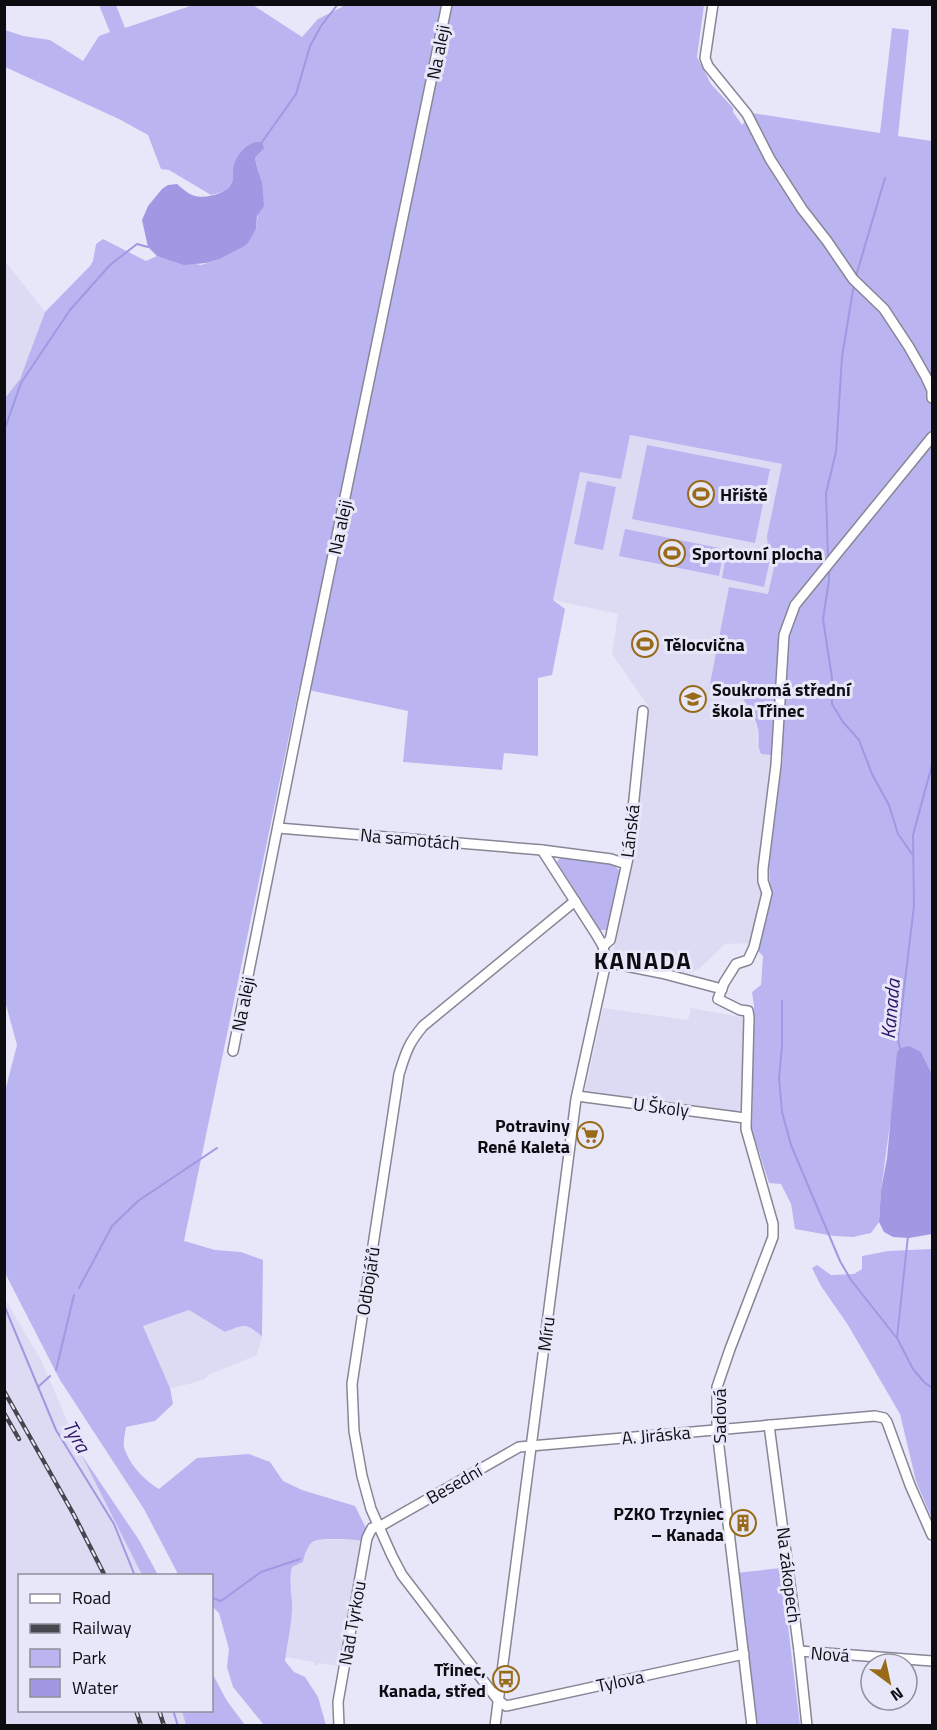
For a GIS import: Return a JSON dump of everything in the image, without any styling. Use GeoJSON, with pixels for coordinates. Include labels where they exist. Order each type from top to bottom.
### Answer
{"type":"FeatureCollection","features":[{"type":"Feature","properties":{"kind":"street","name":"Na aleji"},"geometry":{"type":"LineString","coordinates":[[233,1051],[304,694],[447,4]]}},
{"type":"Feature","properties":{"kind":"street"},"geometry":{"type":"LineString","coordinates":[[713,4],[705,58],[708,66],[747,114],[770,159],[801,209],[853,279],[884,309],[909,346],[926,377],[933,398]]}},
{"type":"Feature","properties":{"kind":"street"},"geometry":{"type":"LineString","coordinates":[[606,962],[722,989],[736,964],[748,960],[754,947],[767,893],[763,881],[763,869],[776,765],[784,635],[795,604],[933,437]]}},
{"type":"Feature","properties":{"kind":"street","name":"Lánská"},"geometry":{"type":"LineString","coordinates":[[603,946],[610,940],[626,864],[643,711]]}},
{"type":"Feature","properties":{"kind":"street","name":"Na samotách"},"geometry":{"type":"LineString","coordinates":[[278,828],[542,850],[611,859],[626,864]]}},
{"type":"Feature","properties":{"kind":"street"},"geometry":{"type":"LineString","coordinates":[[542,850],[603,946]]}},
{"type":"Feature","properties":{"kind":"street","name":"Odbojářů"},"geometry":{"type":"LineString","coordinates":[[498,1700],[402,1575],[370,1509],[354,1431],[352,1384],[399,1074],[409,1043],[423,1026],[575,901]]}},
{"type":"Feature","properties":{"kind":"street","name":"Míru"},"geometry":{"type":"LineString","coordinates":[[495,1725],[578,1096],[606,962],[603,946]]}},
{"type":"Feature","properties":{"kind":"street","name":"Sadová"},"geometry":{"type":"LineString","coordinates":[[722,989],[718,999],[740,1010],[748,1011],[746,1128],[773,1224],[773,1237],[717,1387],[717,1430],[752,1725]]}},
{"type":"Feature","properties":{"kind":"street","name":"U Školy"},"geometry":{"type":"LineString","coordinates":[[578,1096],[745,1118]]}},
{"type":"Feature","properties":{"kind":"street","name":"A. Jiráska"},"geometry":{"type":"LineString","coordinates":[[531,1446],[874,1416],[884,1418],[910,1485],[933,1535]]}},
{"type":"Feature","properties":{"kind":"street","name":"Na zákopech"},"geometry":{"type":"LineString","coordinates":[[769,1425],[807,1725]]}},
{"type":"Feature","properties":{"kind":"street","name":"Besední"},"geometry":{"type":"LineString","coordinates":[[379,1527],[519,1447],[531,1446]]}},
{"type":"Feature","properties":{"kind":"street","name":"Nad Tyrkou"},"geometry":{"type":"LineString","coordinates":[[339,1725],[338,1702],[367,1538],[372,1528],[379,1527]]}},
{"type":"Feature","properties":{"kind":"street","name":"Nová"},"geometry":{"type":"LineString","coordinates":[[799,1651],[933,1661]]}},
{"type":"Feature","properties":{"kind":"street","name":"Tylova"},"geometry":{"type":"LineString","coordinates":[[498,1700],[506,1706],[744,1654]]}},
{"type":"Feature","properties":{"kind":"shaded area"},"geometry":{"type":"Polygon","coordinates":[[[5,261],[45,312],[20,379],[5,398],[5,261]]]}},
{"type":"Feature","properties":{"kind":"shaded area","name":"Soukromá střední škola Třinec"},"geometry":{"type":"Polygon","coordinates":[[[630,435],[782,464],[767,536],[776,557],[768,595],[709,689],[739,693],[751,712],[758,730],[757,744],[775,755],[758,881],[763,894],[752,943],[725,944],[700,968],[691,973],[611,959],[635,848],[648,706],[612,654],[618,614],[553,600],[580,471],[630,435]]]}},
{"type":"Feature","properties":{"kind":"shaded area"},"geometry":{"type":"Polygon","coordinates":[[[603,1008],[688,1020],[691,1008],[746,1018],[741,1108],[734,1114],[587,1095],[585,1092],[603,1008]]]}},
{"type":"Feature","properties":{"kind":"shaded area"},"geometry":{"type":"Polygon","coordinates":[[[4,1297],[42,1362],[81,1454],[141,1574],[18,1574],[18,1712],[182,1712],[186,1725],[5,1725],[4,1297]]]}},
{"type":"Feature","properties":{"kind":"shaded area"},"geometry":{"type":"Polygon","coordinates":[[[189,1310],[225,1332],[242,1325],[250,1326],[262,1336],[257,1355],[208,1375],[205,1379],[170,1388],[143,1326],[189,1310]]]}},
{"type":"Feature","properties":{"kind":"shaded area"},"geometry":{"type":"Polygon","coordinates":[[[315,1540],[362,1541],[338,1666],[318,1663],[314,1665],[314,1662],[285,1657],[292,1612],[292,1591],[289,1579],[292,1567],[303,1562],[308,1547],[315,1540]]]}},
{"type":"Feature","properties":{"kind":"green space"},"geometry":{"type":"Polygon","coordinates":[[[99,5],[116,5],[125,28],[193,5],[253,5],[302,37],[318,19],[342,5],[704,5],[697,57],[711,84],[733,108],[733,112],[742,125],[752,113],[880,133],[892,28],[909,30],[898,136],[932,141],[932,1074],[921,1052],[890,1124],[879,1222],[871,1233],[853,1237],[834,1236],[795,1229],[791,1204],[781,1184],[769,1183],[752,1130],[754,1006],[752,992],[761,985],[763,956],[757,950],[770,893],[769,865],[783,756],[761,754],[757,724],[739,693],[709,689],[729,587],[768,594],[776,558],[768,551],[767,536],[782,464],[630,435],[621,479],[580,472],[553,600],[565,609],[552,675],[538,678],[538,756],[504,753],[502,770],[403,762],[408,711],[299,688],[184,1241],[215,1250],[241,1252],[263,1260],[262,1336],[245,1326],[225,1332],[189,1310],[143,1326],[170,1388],[173,1404],[155,1421],[126,1427],[124,1445],[129,1459],[138,1471],[159,1489],[197,1458],[249,1454],[270,1462],[283,1481],[302,1490],[355,1506],[366,1528],[362,1541],[323,1539],[314,1541],[308,1548],[303,1562],[292,1567],[291,1573],[292,1611],[285,1661],[294,1672],[305,1677],[318,1697],[326,1725],[264,1725],[233,1687],[227,1667],[229,1649],[219,1613],[213,1607],[213,1574],[178,1574],[144,1509],[60,1380],[5,1273],[5,1091],[17,1045],[5,1001],[5,398],[20,379],[45,312],[90,266],[96,244],[103,239],[146,261],[157,256],[201,265],[220,259],[243,247],[256,229],[262,182],[255,158],[264,148],[227,189],[211,195],[169,170],[161,169],[148,135],[119,119],[5,67],[5,30],[23,36],[50,40],[83,61],[99,36],[110,32],[99,5]]]}},
{"type":"Feature","properties":{"kind":"green space","name":"Hřiště"},"geometry":{"type":"Polygon","coordinates":[[[647,445],[770,469],[755,543],[632,519],[647,445]]]}},
{"type":"Feature","properties":{"kind":"green space"},"geometry":{"type":"Polygon","coordinates":[[[587,481],[616,487],[603,550],[574,544],[587,481]]]}},
{"type":"Feature","properties":{"kind":"green space","name":"Sportovní plocha"},"geometry":{"type":"Polygon","coordinates":[[[625,529],[724,549],[719,576],[619,556],[625,529]]]}},
{"type":"Feature","properties":{"kind":"green space"},"geometry":{"type":"Polygon","coordinates":[[[727,550],[770,559],[764,587],[722,578],[727,550]]]}},
{"type":"Feature","properties":{"kind":"green space"},"geometry":{"type":"Polygon","coordinates":[[[563,854],[610,862],[621,872],[608,930],[600,930],[557,862],[563,854]]]}},
{"type":"Feature","properties":{"kind":"green space"},"geometry":{"type":"Polygon","coordinates":[[[932,1249],[932,1519],[916,1481],[900,1414],[812,1268],[817,1265],[831,1275],[854,1274],[862,1269],[862,1256],[888,1251],[932,1249]]]}},
{"type":"Feature","properties":{"kind":"green space"},"geometry":{"type":"Polygon","coordinates":[[[81,1454],[139,1540],[157,1574],[141,1574],[81,1454]]]}},
{"type":"Feature","properties":{"kind":"green space"},"geometry":{"type":"Polygon","coordinates":[[[781,1568],[800,1725],[754,1725],[736,1573],[781,1568]]]}},
{"type":"Feature","properties":{"kind":"green space"},"geometry":{"type":"Polygon","coordinates":[[[213,1675],[227,1701],[245,1725],[186,1725],[182,1712],[213,1712],[213,1675]]]}},
{"type":"Feature","properties":{"kind":"water"},"geometry":{"type":"Polygon","coordinates":[[[255,142],[262,142],[264,148],[255,158],[262,182],[264,206],[257,216],[256,229],[248,243],[220,259],[206,263],[184,265],[157,256],[148,247],[142,220],[148,206],[162,189],[168,185],[177,184],[188,193],[197,196],[208,196],[224,191],[232,182],[234,165],[238,156],[243,149],[255,142]]]}},
{"type":"Feature","properties":{"kind":"water"},"geometry":{"type":"Polygon","coordinates":[[[909,1046],[921,1052],[932,1074],[932,1234],[909,1238],[893,1237],[884,1232],[879,1222],[897,1052],[909,1046]]]}},
{"type":"Feature","properties":{"kind":"waterway"},"geometry":{"type":"LineString","coordinates":[[262,142],[296,94],[310,46],[321,26],[338,4]]}},
{"type":"Feature","properties":{"kind":"waterway"},"geometry":{"type":"LineString","coordinates":[[856,276],[885,178]]}},
{"type":"Feature","properties":{"kind":"waterway"},"geometry":{"type":"LineString","coordinates":[[4,431],[21,383],[70,310],[110,265],[137,244],[148,247]]}},
{"type":"Feature","properties":{"kind":"waterway"},"geometry":{"type":"LineString","coordinates":[[828,558],[826,493],[836,452],[842,357],[854,284]]}},
{"type":"Feature","properties":{"kind":"waterway"},"geometry":{"type":"LineString","coordinates":[[829,570],[823,619],[832,678],[832,704],[843,722],[859,740],[872,774],[889,805],[898,834],[912,854]]}},
{"type":"Feature","properties":{"kind":"waterway","name":"Kanada"},"geometry":{"type":"LineString","coordinates":[[900,1049],[898,1039],[914,906],[913,835],[932,765]]}},
{"type":"Feature","properties":{"kind":"waterway"},"geometry":{"type":"LineString","coordinates":[[782,1001],[779,1078],[782,1112],[791,1145],[840,1261],[851,1280],[896,1337]]}},
{"type":"Feature","properties":{"kind":"waterway","name":"Tyra"},"geometry":{"type":"LineString","coordinates":[[4,1036],[4,1046]]}},
{"type":"Feature","properties":{"kind":"waterway"},"geometry":{"type":"LineString","coordinates":[[79,1288],[112,1226],[138,1201],[217,1148]]}},
{"type":"Feature","properties":{"kind":"waterway","name":"Kanada"},"geometry":{"type":"LineString","coordinates":[[908,1236],[897,1338],[913,1369],[932,1388]]}},
{"type":"Feature","properties":{"kind":"waterway"},"geometry":{"type":"LineString","coordinates":[[56,1370],[74,1295]]}},
{"type":"Feature","properties":{"kind":"waterway","name":"Tyra"},"geometry":{"type":"LineString","coordinates":[[4,1305],[56,1430],[114,1524],[134,1574]]}},
{"type":"Feature","properties":{"kind":"waterway"},"geometry":{"type":"LineString","coordinates":[[38,1387],[50,1376]]}},
{"type":"Feature","properties":{"kind":"waterway"},"geometry":{"type":"LineString","coordinates":[[213,1598],[221,1601],[261,1572],[300,1559]]}},
{"type":"Feature","properties":{"kind":"waterway","name":"Tyra"},"geometry":{"type":"LineString","coordinates":[[174,1712],[178,1726]]}},
{"type":"Feature","properties":{"kind":"railway"},"geometry":{"type":"LineString","coordinates":[[4,1391],[74,1515],[104,1574]]}},
{"type":"Feature","properties":{"kind":"railway"},"geometry":{"type":"LineString","coordinates":[[4,1413],[19,1439]]}},
{"type":"Feature","properties":{"kind":"railway"},"geometry":{"type":"LineString","coordinates":[[137,1712],[141,1726]]}},
{"type":"Feature","properties":{"kind":"railway"},"geometry":{"type":"LineString","coordinates":[[160,1712],[164,1726]]}},
{"type":"Feature","properties":{"kind":"place","name":"Hřiště"},"geometry":{"type":"Point","coordinates":[701,494]}},
{"type":"Feature","properties":{"kind":"place","name":"Sportovní plocha"},"geometry":{"type":"Point","coordinates":[672,553]}},
{"type":"Feature","properties":{"kind":"place","name":"Tělocvična"},"geometry":{"type":"Point","coordinates":[645,644]}},
{"type":"Feature","properties":{"kind":"place","name":"Soukromá střední škola Třinec"},"geometry":{"type":"Point","coordinates":[693,699]}},
{"type":"Feature","properties":{"kind":"place","name":"Potraviny René Kaleta"},"geometry":{"type":"Point","coordinates":[590,1135]}},
{"type":"Feature","properties":{"kind":"place","name":"PZKO Trzyniec – Kanada"},"geometry":{"type":"Point","coordinates":[743,1523]}},
{"type":"Feature","properties":{"kind":"place","name":"Třinec, Kanada, střed"},"geometry":{"type":"Point","coordinates":[506,1679]}},
{"type":"Feature","properties":{"kind":"district","name":"KANADA"},"geometry":{"type":"Point","coordinates":[643,960]}}]}
